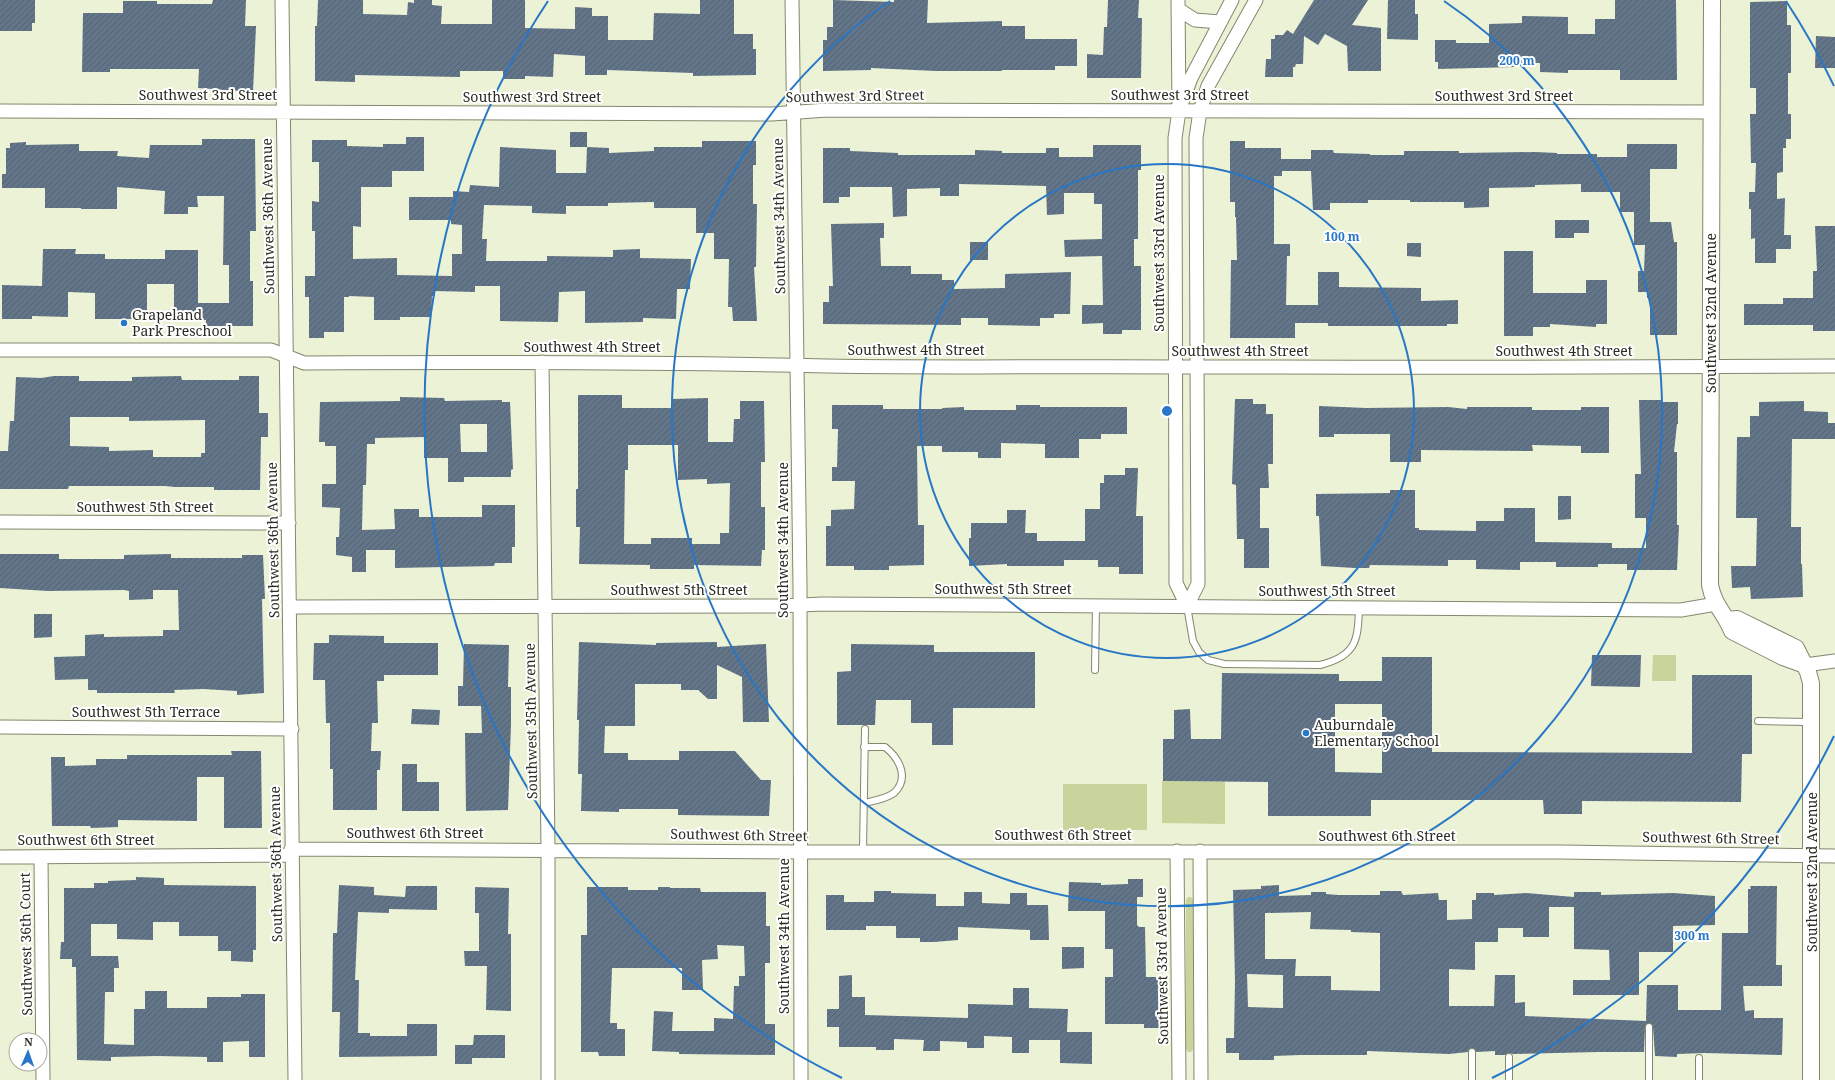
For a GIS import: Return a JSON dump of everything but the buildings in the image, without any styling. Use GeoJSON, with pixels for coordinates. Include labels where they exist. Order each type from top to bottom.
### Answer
{"type":"FeatureCollection","features":[{"type":"Feature","properties":{"kind":"street","name":"Southwest 36th Avenue"},"geometry":{"type":"LineString","coordinates":[[282,0],[282,112],[287,356],[292,729],[291,852],[295,1080]]}},
{"type":"Feature","properties":{"kind":"street","name":"Southwest 34th Avenue"},"geometry":{"type":"LineString","coordinates":[[792,0],[800,605],[801,1080]]}},
{"type":"Feature","properties":{"kind":"street"},"geometry":{"type":"LineString","coordinates":[[1179,111],[1191,78],[1232,0]]}},
{"type":"Feature","properties":{"kind":"street"},"geometry":{"type":"LineString","coordinates":[[1187,606],[1198,584],[1196,138],[1200,111],[1208,86],[1256,0]]}},
{"type":"Feature","properties":{"kind":"street","name":"Southwest 32nd Avenue"},"geometry":{"type":"LineString","coordinates":[[1712,0],[1710,580],[1712,595],[1716,604],[1728,620],[1732,631],[1783,657],[1805,665],[1811,683],[1815,1078]]}},
{"type":"Feature","properties":{"kind":"street"},"geometry":{"type":"LineString","coordinates":[[1178,4],[1195,20],[1220,22]]}},
{"type":"Feature","properties":{"kind":"street","name":"Southwest 33rd Avenue"},"geometry":{"type":"LineString","coordinates":[[1178,4],[1179,111],[1175,138],[1174,367],[1176,583],[1187,606]]}},
{"type":"Feature","properties":{"kind":"street","name":"Southwest 3rd Street"},"geometry":{"type":"LineString","coordinates":[[0,111],[519,114],[772,114],[826,110],[1711,112]]}},
{"type":"Feature","properties":{"kind":"street","name":"Southwest 4th Street"},"geometry":{"type":"LineString","coordinates":[[0,350],[271,350],[304,363],[542,362],[1174,367],[1835,366]]}},
{"type":"Feature","properties":{"kind":"street","name":"Southwest 35th Avenue"},"geometry":{"type":"LineString","coordinates":[[542,362],[548,849],[548,1080]]}},
{"type":"Feature","properties":{"kind":"street","name":"Southwest 5th Street"},"geometry":{"type":"LineString","coordinates":[[0,522],[289,523]]}},
{"type":"Feature","properties":{"kind":"street","name":"Southwest 5th Street"},"geometry":{"type":"LineString","coordinates":[[290,607],[800,605],[1680,610],[1716,604]]}},
{"type":"Feature","properties":{"kind":"street"},"geometry":{"type":"LineString","coordinates":[[1805,665],[1835,661]]}},
{"type":"Feature","properties":{"kind":"street","name":"Southwest 5th Terrace"},"geometry":{"type":"LineString","coordinates":[[0,727],[292,729]]}},
{"type":"Feature","properties":{"kind":"street","name":"Southwest 6th Street"},"geometry":{"type":"LineString","coordinates":[[0,857],[548,849],[800,852],[1553,852],[1835,856]]}},
{"type":"Feature","properties":{"kind":"street","name":"Southwest 33rd Avenue"},"geometry":{"type":"LineString","coordinates":[[1177,851],[1179,1080]]}},
{"type":"Feature","properties":{"kind":"street"},"geometry":{"type":"LineString","coordinates":[[1200,851],[1201,1080]]}},
{"type":"Feature","properties":{"kind":"street","name":"Southwest 36th Court"},"geometry":{"type":"LineString","coordinates":[[42,857],[43,1080]]}},
{"type":"Feature","properties":{"kind":"lane"},"geometry":{"type":"LineString","coordinates":[[1095,670],[1096,606]]}},
{"type":"Feature","properties":{"kind":"lane"},"geometry":{"type":"LineString","coordinates":[[1187,606],[1193,642],[1199,652],[1208,660],[1232,664],[1320,665],[1336,661],[1347,653],[1356,643],[1359,628],[1360,608]]}},
{"type":"Feature","properties":{"kind":"lane"},"geometry":{"type":"LineString","coordinates":[[1758,721],[1812,722]]}},
{"type":"Feature","properties":{"kind":"lane"},"geometry":{"type":"LineString","coordinates":[[864,851],[865,729]]}},
{"type":"Feature","properties":{"kind":"lane"},"geometry":{"type":"LineString","coordinates":[[864,747],[885,747],[896,758],[902,771],[898,786],[893,793],[864,803]]}},
{"type":"Feature","properties":{"kind":"lane"},"geometry":{"type":"LineString","coordinates":[[1648,1080],[1649,1027]]}},
{"type":"Feature","properties":{"kind":"lane"},"geometry":{"type":"LineString","coordinates":[[1472,1052],[1472,1080]]}},
{"type":"Feature","properties":{"kind":"lane"},"geometry":{"type":"LineString","coordinates":[[1509,1056],[1509,1080]]}},
{"type":"Feature","properties":{"kind":"lane"},"geometry":{"type":"LineString","coordinates":[[1699,1058],[1699,1080]]}},
{"type":"Feature","properties":{"kind":"green space"},"geometry":{"type":"Polygon","coordinates":[[[1653,655],[1676,655],[1676,681],[1652,681],[1653,655]]]}},
{"type":"Feature","properties":{"kind":"green space"},"geometry":{"type":"Polygon","coordinates":[[[1162,781],[1225,782],[1225,824],[1162,823],[1162,781]]]}},
{"type":"Feature","properties":{"kind":"green space"},"geometry":{"type":"Polygon","coordinates":[[[1063,784],[1147,784],[1147,830],[1063,830],[1063,784]]]}},
{"type":"Feature","properties":{"kind":"green space"},"geometry":{"type":"Polygon","coordinates":[[[1188,897],[1191,897],[1193,900],[1193,1049],[1191,1052],[1188,1052],[1186,1049],[1186,900],[1188,897]]]}},
{"type":"Feature","properties":{"kind":"place","name":"Grapeland Park Preschool"},"geometry":{"type":"Point","coordinates":[124,323]}},
{"type":"Feature","properties":{"kind":"place","name":"Auburndale Elementary School"},"geometry":{"type":"Point","coordinates":[1306,733]}}]}
